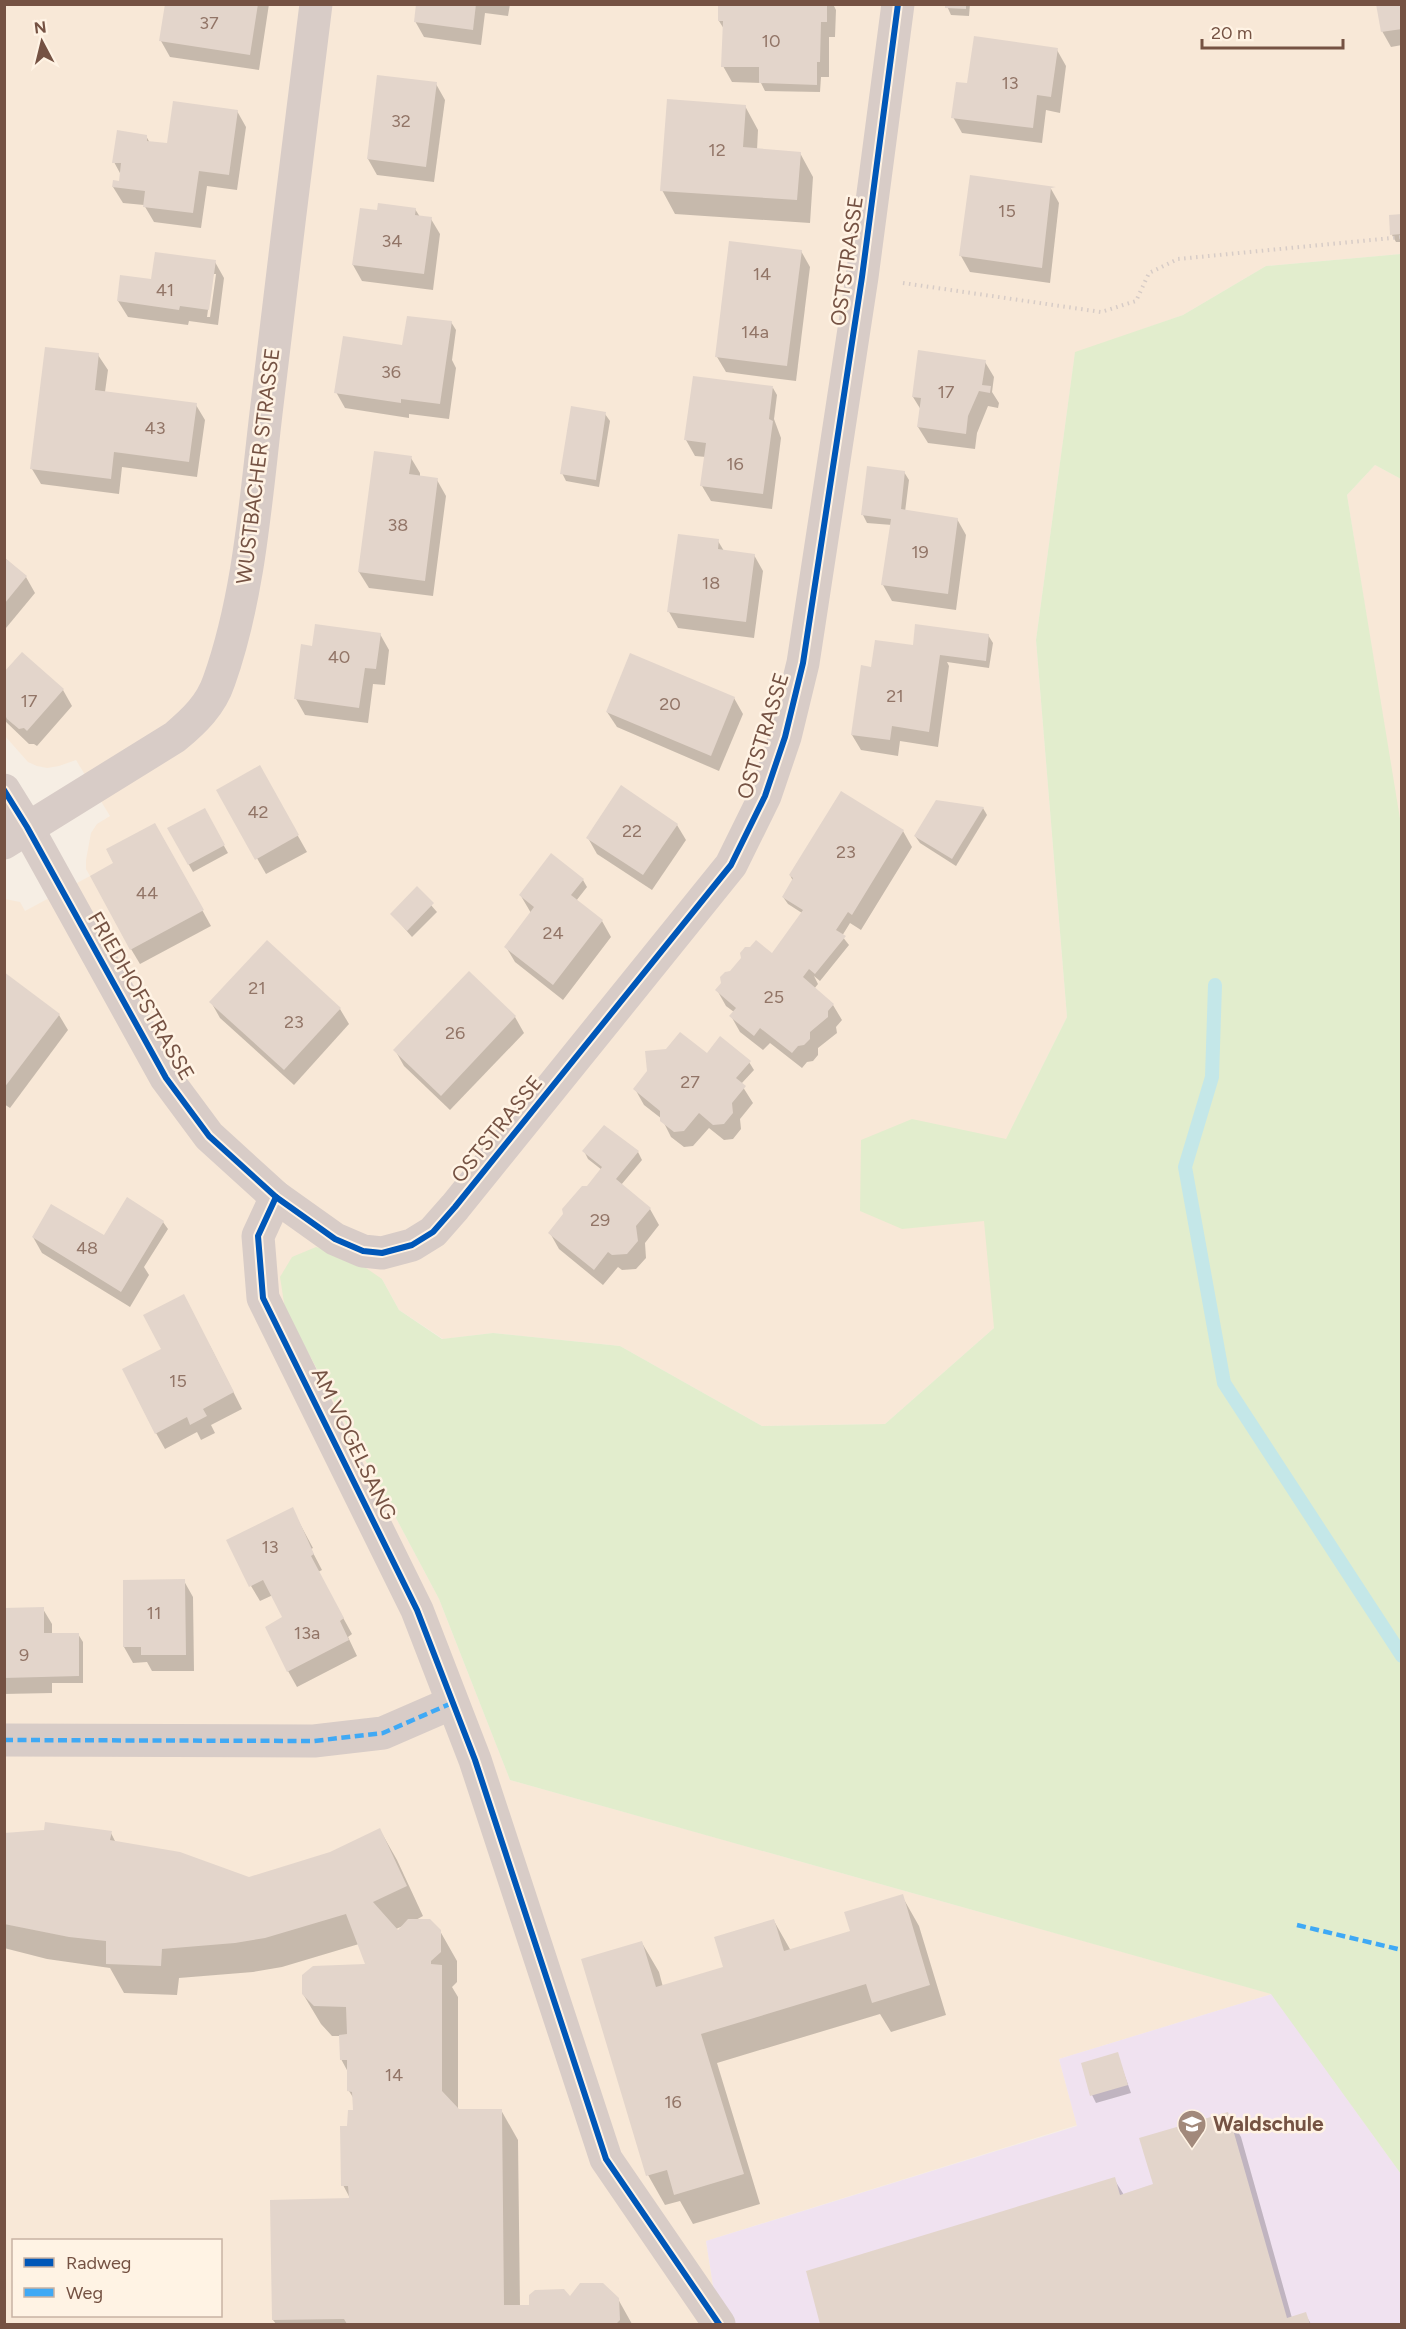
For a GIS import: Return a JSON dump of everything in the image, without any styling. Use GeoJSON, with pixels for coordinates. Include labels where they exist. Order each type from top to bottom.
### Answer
{"type":"FeatureCollection","features":[{"type":"Feature","properties":{"kind":"street","name":"WUSTBACHER STRASSE"},"geometry":{"type":"LineString","coordinates":[[16,835],[175,737],[197,717],[212,698],[219,681],[231,639],[245,573],[316,4]]}},
{"type":"Feature","properties":{"kind":"street","name":"OSTSTRASSE"},"geometry":{"type":"LineString","coordinates":[[276,1197],[335,1239],[363,1251],[382,1253],[400,1250],[433,1232],[731,865],[765,796],[785,737],[803,663],[862,277],[898,4]]}},
{"type":"Feature","properties":{"kind":"street","name":"FRIEDHOFSTRASSE"},"geometry":{"type":"LineString","coordinates":[[4,790],[16,835],[166,1078],[209,1136],[276,1197]]}},
{"type":"Feature","properties":{"kind":"street","name":"AM VOGELSANG"},"geometry":{"type":"LineString","coordinates":[[276,1197],[258,1236],[263,1298],[417,1610],[475,1760],[606,2159],[719,2325]]}},
{"type":"Feature","properties":{"kind":"street"},"geometry":{"type":"LineString","coordinates":[[4,1740],[314,1741],[382,1733],[452,1703]]}},
{"type":"Feature","properties":{"kind":"path"},"geometry":{"type":"LineString","coordinates":[[862,277],[1101,312],[1136,301],[1149,273],[1178,259],[1401,237]]}},
{"type":"Feature","properties":{"kind":"shaded area"},"geometry":{"type":"Polygon","coordinates":[[[5,5],[1401,5],[1401,254],[1266,266],[1183,315],[1075,353],[1036,640],[1067,1017],[1006,1140],[994,1328],[885,1424],[762,1426],[620,1346],[493,1333],[443,1339],[399,1310],[382,1279],[285,1309],[439,1599],[510,1780],[1272,1994],[1059,2059],[1077,2125],[706,2241],[719,2324],[5,2324],[5,899],[20,902],[25,911],[90,876],[86,869],[86,860],[91,833],[97,824],[110,816],[76,760],[47,768],[28,762],[5,736],[5,5]]]}},
{"type":"Feature","properties":{"kind":"shaded area"},"geometry":{"type":"Polygon","coordinates":[[[1375,465],[1401,479],[1401,831],[1347,495],[1375,465]]]}},
{"type":"Feature","properties":{"kind":"shaded area","name":"Waldschule"},"geometry":{"type":"Polygon","coordinates":[[[1272,1994],[1401,2174],[1401,2324],[719,2324],[706,2241],[1077,2126],[1059,2059],[1272,1994]]]}},
{"type":"Feature","properties":{"kind":"green space"},"geometry":{"type":"Polygon","coordinates":[[[1401,254],[1401,479],[1375,465],[1347,495],[1402,831],[1401,2174],[1271,1994],[510,1780],[439,1599],[285,1309],[280,1277],[292,1257],[316,1247],[350,1257],[382,1279],[399,1310],[442,1339],[493,1333],[620,1346],[762,1426],[885,1424],[994,1328],[984,1221],[902,1229],[860,1211],[861,1140],[912,1119],[1006,1139],[1067,1017],[1036,640],[1075,352],[1183,315],[1266,266],[1401,254]]]}},
{"type":"Feature","properties":{"kind":"building"},"geometry":{"type":"Polygon","coordinates":[[[165,4],[258,4],[250,55],[159,41],[165,4]]]}},
{"type":"Feature","properties":{"kind":"building"},"geometry":{"type":"Polygon","coordinates":[[[416,4],[476,4],[473,30],[414,22],[416,4]]]}},
{"type":"Feature","properties":{"kind":"building"},"geometry":{"type":"Polygon","coordinates":[[[718,4],[827,4],[827,22],[821,22],[817,85],[759,83],[759,67],[721,67],[723,21],[718,21],[718,4]]]}},
{"type":"Feature","properties":{"kind":"building"},"geometry":{"type":"Polygon","coordinates":[[[945,4],[966,4],[966,9],[945,8],[945,4]]]}},
{"type":"Feature","properties":{"kind":"building"},"geometry":{"type":"Polygon","coordinates":[[[1376,4],[1402,4],[1402,29],[1381,32],[1376,4]]]}},
{"type":"Feature","properties":{"kind":"building"},"geometry":{"type":"Polygon","coordinates":[[[974,36],[1058,48],[1051,97],[1037,95],[1033,128],[951,118],[956,82],[967,83],[974,36]]]}},
{"type":"Feature","properties":{"kind":"building"},"geometry":{"type":"Polygon","coordinates":[[[377,75],[437,82],[426,167],[367,159],[377,75]]]}},
{"type":"Feature","properties":{"kind":"building"},"geometry":{"type":"Polygon","coordinates":[[[667,99],[746,105],[743,147],[801,152],[797,200],[660,191],[667,99]]]}},
{"type":"Feature","properties":{"kind":"building"},"geometry":{"type":"Polygon","coordinates":[[[173,101],[238,110],[229,175],[199,171],[193,213],[143,207],[145,191],[112,187],[113,180],[119,181],[121,163],[112,163],[117,130],[147,135],[147,141],[167,143],[173,101]]]}},
{"type":"Feature","properties":{"kind":"building"},"geometry":{"type":"Polygon","coordinates":[[[970,175],[1056,187],[1051,188],[1042,268],[959,256],[970,175]]]}},
{"type":"Feature","properties":{"kind":"building"},"geometry":{"type":"Polygon","coordinates":[[[378,203],[416,208],[415,215],[432,217],[424,274],[352,265],[360,208],[377,210],[378,203]]]}},
{"type":"Feature","properties":{"kind":"building"},"geometry":{"type":"Polygon","coordinates":[[[1402,214],[1402,234],[1390,235],[1389,215],[1402,214]]]}},
{"type":"Feature","properties":{"kind":"building"},"geometry":{"type":"Polygon","coordinates":[[[729,241],[802,250],[787,366],[715,357],[729,241]]]}},
{"type":"Feature","properties":{"kind":"building"},"geometry":{"type":"Polygon","coordinates":[[[155,252],[216,260],[209,310],[180,306],[179,310],[117,301],[120,275],[151,279],[155,252]]]}},
{"type":"Feature","properties":{"kind":"building"},"geometry":{"type":"Polygon","coordinates":[[[407,316],[452,321],[440,404],[401,399],[401,403],[334,393],[343,336],[402,345],[407,316]]]}},
{"type":"Feature","properties":{"kind":"building"},"geometry":{"type":"Polygon","coordinates":[[[45,347],[99,353],[95,390],[197,403],[189,462],[114,452],[111,479],[30,469],[45,347]]]}},
{"type":"Feature","properties":{"kind":"building"},"geometry":{"type":"Polygon","coordinates":[[[918,350],[986,360],[982,385],[991,386],[990,393],[979,391],[968,416],[966,434],[917,427],[921,398],[912,397],[918,350]]]}},
{"type":"Feature","properties":{"kind":"building"},"geometry":{"type":"Polygon","coordinates":[[[693,376],[773,386],[769,419],[773,421],[763,494],[700,486],[706,443],[684,440],[693,376]]]}},
{"type":"Feature","properties":{"kind":"building"},"geometry":{"type":"Polygon","coordinates":[[[571,406],[606,412],[596,480],[560,474],[571,406]]]}},
{"type":"Feature","properties":{"kind":"building"},"geometry":{"type":"Polygon","coordinates":[[[374,451],[412,456],[409,474],[438,478],[425,581],[358,572],[374,451]]]}},
{"type":"Feature","properties":{"kind":"building"},"geometry":{"type":"Polygon","coordinates":[[[867,466],[905,471],[901,509],[958,518],[948,594],[881,585],[891,519],[861,515],[867,466]]]}},
{"type":"Feature","properties":{"kind":"building"},"geometry":{"type":"Polygon","coordinates":[[[678,534],[719,539],[718,549],[755,554],[746,622],[667,612],[678,534]]]}},
{"type":"Feature","properties":{"kind":"building"},"geometry":{"type":"Polygon","coordinates":[[[5,558],[27,576],[5,603],[5,558]]]}},
{"type":"Feature","properties":{"kind":"building"},"geometry":{"type":"Polygon","coordinates":[[[315,624],[381,633],[376,669],[365,668],[359,708],[294,699],[301,644],[312,646],[315,624]]]}},
{"type":"Feature","properties":{"kind":"building"},"geometry":{"type":"Polygon","coordinates":[[[915,624],[989,634],[986,661],[940,655],[929,732],[892,726],[890,740],[851,735],[861,665],[871,667],[875,640],[913,645],[915,624]]]}},
{"type":"Feature","properties":{"kind":"building"},"geometry":{"type":"Polygon","coordinates":[[[22,652],[64,689],[27,731],[24,728],[19,729],[7,719],[4,713],[4,672],[22,652]]]}},
{"type":"Feature","properties":{"kind":"building"},"geometry":{"type":"Polygon","coordinates":[[[630,653],[735,697],[711,756],[606,712],[630,653]]]}},
{"type":"Feature","properties":{"kind":"building"},"geometry":{"type":"Polygon","coordinates":[[[260,765],[299,835],[255,860],[216,790],[260,765]]]}},
{"type":"Feature","properties":{"kind":"building"},"geometry":{"type":"Polygon","coordinates":[[[621,785],[678,824],[643,875],[586,838],[621,785]]]}},
{"type":"Feature","properties":{"kind":"building"},"geometry":{"type":"Polygon","coordinates":[[[841,791],[904,830],[852,915],[848,912],[836,930],[846,936],[815,974],[809,969],[803,977],[834,1004],[828,1011],[828,1017],[810,1032],[810,1039],[804,1045],[798,1046],[792,1053],[760,1028],[754,1036],[729,1016],[736,1008],[715,990],[721,983],[720,977],[730,971],[741,958],[740,953],[745,947],[750,947],[756,940],[772,953],[803,910],[782,897],[793,878],[789,875],[841,791]]]}},
{"type":"Feature","properties":{"kind":"building"},"geometry":{"type":"Polygon","coordinates":[[[936,800],[984,807],[952,859],[914,836],[936,800]]]}},
{"type":"Feature","properties":{"kind":"building"},"geometry":{"type":"Polygon","coordinates":[[[205,808],[225,845],[188,865],[167,828],[205,808]]]}},
{"type":"Feature","properties":{"kind":"building"},"geometry":{"type":"Polygon","coordinates":[[[155,823],[204,910],[130,950],[90,876],[113,863],[106,849],[155,823]]]}},
{"type":"Feature","properties":{"kind":"building"},"geometry":{"type":"Polygon","coordinates":[[[551,853],[584,879],[571,895],[603,920],[553,985],[504,947],[534,907],[519,895],[551,853]]]}},
{"type":"Feature","properties":{"kind":"building"},"geometry":{"type":"Polygon","coordinates":[[[417,886],[434,903],[407,931],[390,914],[417,886]]]}},
{"type":"Feature","properties":{"kind":"building"},"geometry":{"type":"Polygon","coordinates":[[[267,940],[341,1008],[284,1070],[209,1002],[267,940]]]}},
{"type":"Feature","properties":{"kind":"building"},"geometry":{"type":"Polygon","coordinates":[[[469,971],[516,1016],[441,1096],[393,1050],[469,971]]]}},
{"type":"Feature","properties":{"kind":"building"},"geometry":{"type":"Polygon","coordinates":[[[4,972],[60,1014],[4,1088],[4,972]]]}},
{"type":"Feature","properties":{"kind":"building"},"geometry":{"type":"Polygon","coordinates":[[[680,1032],[707,1053],[720,1036],[751,1061],[736,1078],[746,1086],[732,1103],[733,1113],[724,1124],[713,1125],[699,1113],[684,1131],[674,1132],[660,1121],[660,1111],[633,1089],[647,1071],[645,1051],[666,1049],[680,1032]]]}},
{"type":"Feature","properties":{"kind":"building"},"geometry":{"type":"Polygon","coordinates":[[[604,1125],[639,1151],[616,1179],[651,1208],[636,1226],[638,1241],[627,1254],[612,1255],[608,1252],[594,1270],[548,1233],[563,1214],[562,1209],[582,1186],[587,1186],[602,1167],[582,1151],[604,1125]]]}},
{"type":"Feature","properties":{"kind":"building"},"geometry":{"type":"Polygon","coordinates":[[[127,1197],[164,1221],[121,1292],[32,1237],[51,1204],[104,1235],[127,1197]]]}},
{"type":"Feature","properties":{"kind":"building"},"geometry":{"type":"Polygon","coordinates":[[[184,1294],[234,1392],[203,1409],[207,1416],[190,1425],[187,1417],[155,1434],[122,1369],[161,1349],[143,1315],[184,1294]]]}},
{"type":"Feature","properties":{"kind":"building"},"geometry":{"type":"Polygon","coordinates":[[[293,1507],[314,1554],[311,1556],[344,1618],[340,1621],[349,1640],[287,1672],[265,1627],[282,1617],[263,1580],[249,1587],[226,1540],[293,1507]]]}},
{"type":"Feature","properties":{"kind":"building"},"geometry":{"type":"Polygon","coordinates":[[[185,1579],[186,1655],[141,1655],[141,1647],[123,1647],[123,1580],[185,1579]]]}},
{"type":"Feature","properties":{"kind":"building"},"geometry":{"type":"Polygon","coordinates":[[[44,1607],[44,1633],[79,1633],[79,1676],[4,1678],[4,1608],[44,1607]]]}},
{"type":"Feature","properties":{"kind":"building"},"geometry":{"type":"Polygon","coordinates":[[[45,1822],[112,1831],[110,1840],[180,1852],[249,1877],[330,1852],[380,1828],[407,1886],[373,1902],[398,1930],[408,1919],[430,1919],[441,1930],[441,1952],[431,1961],[431,1964],[442,1965],[442,2091],[459,2109],[502,2109],[504,2305],[529,2305],[529,2295],[535,2290],[564,2289],[570,2296],[580,2283],[603,2283],[619,2298],[620,2320],[616,2324],[347,2324],[344,2319],[272,2320],[270,2200],[349,2198],[348,2186],[341,2186],[340,2126],[347,2126],[348,2110],[353,2110],[352,2092],[347,2091],[347,2060],[340,2060],[339,2035],[347,2034],[346,2007],[314,2006],[302,1994],[302,1975],[313,1966],[365,1964],[346,1914],[265,1938],[162,1949],[161,1966],[106,1964],[106,1941],[69,1937],[4,1924],[4,1833],[44,1830],[45,1822]]]}},
{"type":"Feature","properties":{"kind":"building"},"geometry":{"type":"Polygon","coordinates":[[[903,1894],[930,1985],[872,2003],[866,1984],[701,2034],[744,2174],[674,2195],[667,2170],[646,2176],[581,1959],[642,1941],[656,1987],[723,1967],[714,1937],[774,1919],[784,1951],[850,1931],[844,1912],[903,1894]]]}},
{"type":"Feature","properties":{"kind":"building"},"geometry":{"type":"Polygon","coordinates":[[[1118,2052],[1128,2085],[1090,2096],[1081,2063],[1118,2052]]]}},
{"type":"Feature","properties":{"kind":"building"},"geometry":{"type":"Polygon","coordinates":[[[1228,2112],[1287,2318],[1306,2312],[1310,2324],[820,2324],[806,2271],[1115,2177],[1120,2195],[1153,2184],[1139,2138],[1228,2112]]]}},
{"type":"Feature","properties":{"kind":"waterway"},"geometry":{"type":"LineString","coordinates":[[1215,985],[1212,1077],[1185,1167],[1224,1383],[1402,1656]]}},
{"type":"Feature","properties":{"kind":"marked path"},"geometry":{"type":"LineString","coordinates":[[4,1740],[314,1741],[383,1733],[452,1703]]}},
{"type":"Feature","properties":{"kind":"marked path"},"geometry":{"type":"LineString","coordinates":[[1297,1925],[1402,1950]]}},
{"type":"Feature","properties":{"kind":"cycle path"},"geometry":{"type":"LineString","coordinates":[[4,790],[27,827],[166,1078],[209,1136],[276,1197],[335,1239],[363,1251],[382,1253],[412,1245],[433,1232],[731,865],[765,796],[785,737],[803,663],[862,277],[898,4]]}},
{"type":"Feature","properties":{"kind":"cycle path"},"geometry":{"type":"LineString","coordinates":[[276,1197],[258,1236],[263,1298],[417,1610],[475,1760],[606,2159],[719,2324]]}},
{"type":"Feature","properties":{"kind":"place","name":"Waldschule"},"geometry":{"type":"Point","coordinates":[1192,2150]}}]}
